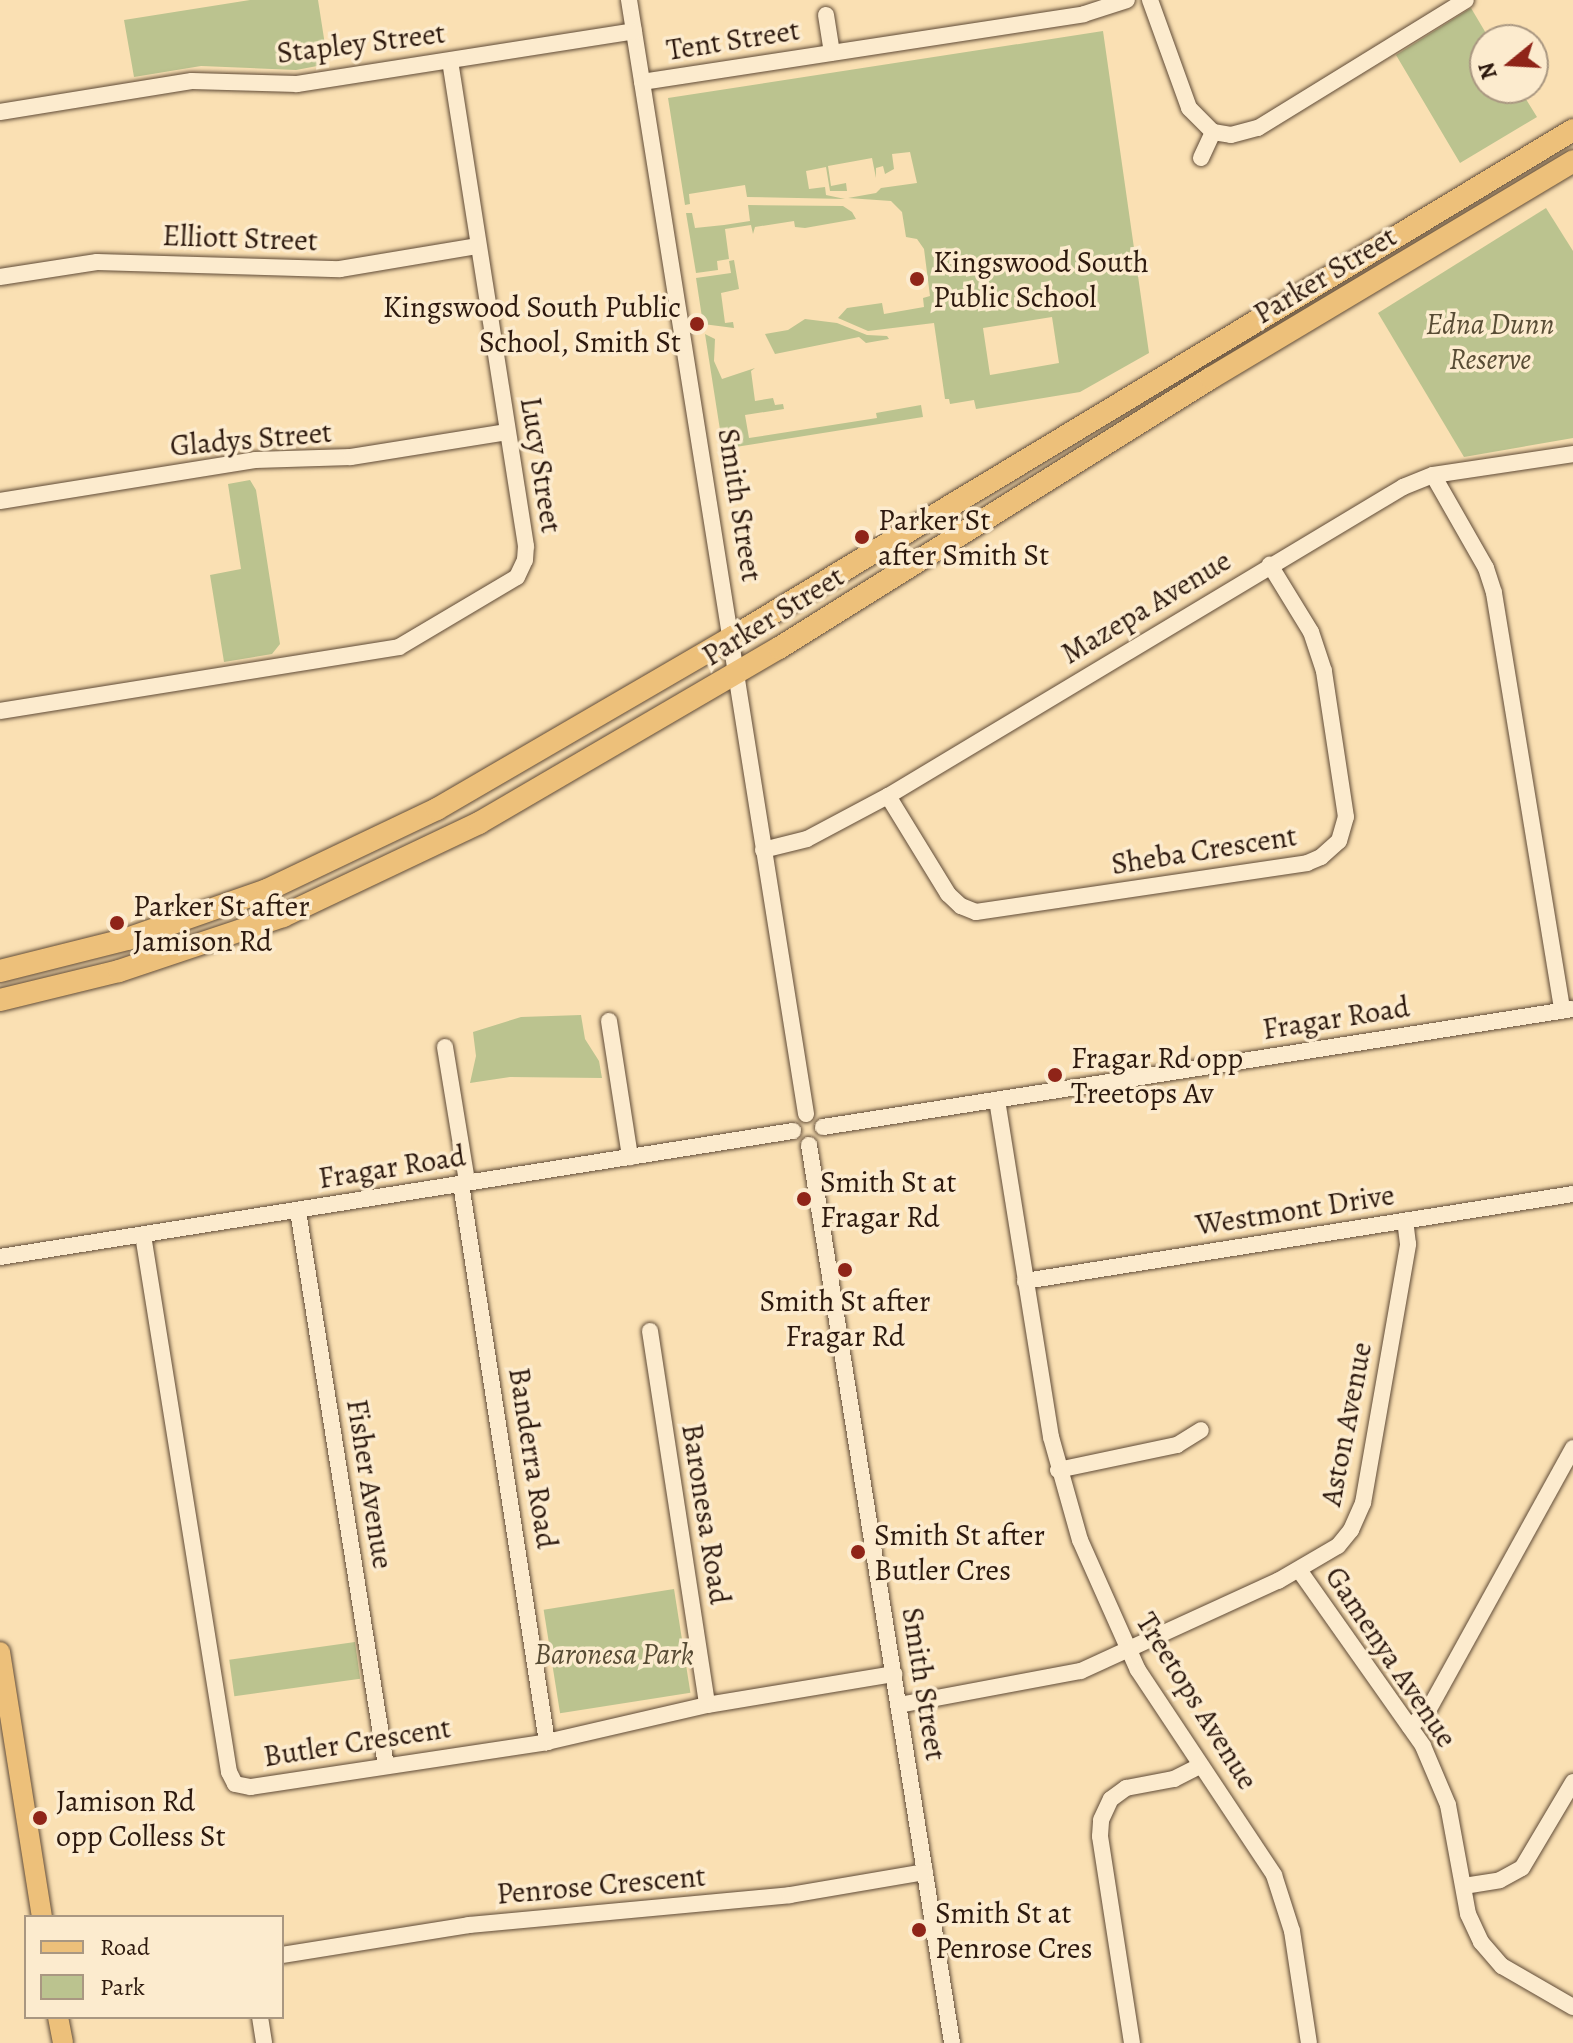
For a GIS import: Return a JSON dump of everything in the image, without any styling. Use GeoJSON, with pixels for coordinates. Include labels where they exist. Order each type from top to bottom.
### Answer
{"type":"FeatureCollection","features":[{"type":"Feature","properties":{"kind":"highway","name":"Parker Street"},"geometry":{"type":"LineString","coordinates":[[0,971],[127,939],[267,890],[437,809],[733,637],[1573,130]]}},
{"type":"Feature","properties":{"kind":"highway","name":"Parker Street"},"geometry":{"type":"LineString","coordinates":[[0,1000],[68,985],[195,948],[348,888],[516,803],[736,673],[1211,378],[1573,161]]}},
{"type":"Feature","properties":{"kind":"main road"},"geometry":{"type":"LineString","coordinates":[[0,1652],[5,1715],[42,1915]]}},
{"type":"Feature","properties":{"kind":"main road"},"geometry":{"type":"LineString","coordinates":[[58,2019],[63,2043]]}},
{"type":"Feature","properties":{"kind":"street","name":"Smith Street"},"geometry":{"type":"LineString","coordinates":[[629,0],[733,637],[763,850],[806,1114]]}},
{"type":"Feature","properties":{"kind":"street","name":"Tent Street"},"geometry":{"type":"LineString","coordinates":[[642,82],[1084,14],[1127,0]]}},
{"type":"Feature","properties":{"kind":"street"},"geometry":{"type":"LineString","coordinates":[[1150,0],[1189,108],[1213,132],[1239,135],[1258,128],[1466,0]]}},
{"type":"Feature","properties":{"kind":"street","name":"Tent Street"},"geometry":{"type":"LineString","coordinates":[[826,15],[832,53]]}},
{"type":"Feature","properties":{"kind":"street","name":"Stapley Street"},"geometry":{"type":"LineString","coordinates":[[0,112],[192,81],[297,84],[634,31]]}},
{"type":"Feature","properties":{"kind":"street","name":"Lucy Street"},"geometry":{"type":"LineString","coordinates":[[0,711],[389,649],[418,638],[510,584],[523,567],[526,546],[450,61]]}},
{"type":"Feature","properties":{"kind":"street"},"geometry":{"type":"LineString","coordinates":[[1201,158],[1213,132]]}},
{"type":"Feature","properties":{"kind":"street","name":"Elliott Street"},"geometry":{"type":"LineString","coordinates":[[0,277],[97,262],[340,269],[478,246]]}},
{"type":"Feature","properties":{"kind":"street","name":"Gladys Street"},"geometry":{"type":"LineString","coordinates":[[0,501],[255,460],[351,457],[507,432]]}},
{"type":"Feature","properties":{"kind":"street","name":"Mazepa Avenue"},"geometry":{"type":"LineString","coordinates":[[763,850],[807,839],[888,796],[1380,498],[1433,475],[1573,454]]}},
{"type":"Feature","properties":{"kind":"street"},"geometry":{"type":"LineString","coordinates":[[1433,475],[1486,568],[1494,593],[1567,1010]]}},
{"type":"Feature","properties":{"kind":"street","name":"Sheba Crescent"},"geometry":{"type":"LineString","coordinates":[[888,796],[948,894],[961,906],[976,912],[1307,863],[1321,857],[1339,841],[1346,817],[1324,671],[1311,632],[1270,565]]}},
{"type":"Feature","properties":{"kind":"street","name":"Fragar Road"},"geometry":{"type":"LineString","coordinates":[[823,1127],[1567,1010]]}},
{"type":"Feature","properties":{"kind":"street"},"geometry":{"type":"LineString","coordinates":[[609,1021],[630,1157]]}},
{"type":"Feature","properties":{"kind":"street","name":"Banderra Road"},"geometry":{"type":"LineString","coordinates":[[445,1047],[547,1742]]}},
{"type":"Feature","properties":{"kind":"street","name":"Treetops Avenue"},"geometry":{"type":"LineString","coordinates":[[997,1100],[1058,1470],[1087,1560],[1129,1650],[1200,1766],[1258,1846],[1282,1893],[1292,1931],[1309,2043]]}},
{"type":"Feature","properties":{"kind":"street"},"geometry":{"type":"LineString","coordinates":[[806,1114],[819,1119],[823,1127],[818,1141],[809,1145],[800,1143],[793,1131],[795,1122],[806,1114]]}},
{"type":"Feature","properties":{"kind":"street","name":"Fragar Road"},"geometry":{"type":"LineString","coordinates":[[0,1257],[793,1131]]}},
{"type":"Feature","properties":{"kind":"street","name":"Smith Street"},"geometry":{"type":"LineString","coordinates":[[809,1145],[952,2043]]}},
{"type":"Feature","properties":{"kind":"street","name":"Westmont Drive"},"geometry":{"type":"LineString","coordinates":[[1025,1281],[1573,1194]]}},
{"type":"Feature","properties":{"kind":"street","name":"Fisher Avenue"},"geometry":{"type":"LineString","coordinates":[[298,1211],[386,1766]]}},
{"type":"Feature","properties":{"kind":"street","name":"Aston Avenue"},"geometry":{"type":"LineString","coordinates":[[899,1705],[1070,1674],[1129,1650],[1299,1570],[1338,1546],[1360,1512],[1408,1244],[1405,1221]]}},
{"type":"Feature","properties":{"kind":"street","name":"Butler Crescent"},"geometry":{"type":"LineString","coordinates":[[143,1235],[230,1776],[235,1784],[251,1787],[547,1742],[707,1705],[894,1674]]}},
{"type":"Feature","properties":{"kind":"street","name":"Baronesa Road"},"geometry":{"type":"LineString","coordinates":[[650,1331],[707,1705]]}},
{"type":"Feature","properties":{"kind":"street"},"geometry":{"type":"LineString","coordinates":[[1058,1470],[1177,1445],[1201,1430]]}},
{"type":"Feature","properties":{"kind":"street"},"geometry":{"type":"LineString","coordinates":[[1410,1727],[1429,1709],[1573,1448]]}},
{"type":"Feature","properties":{"kind":"street","name":"Gamenya Avenue"},"geometry":{"type":"LineString","coordinates":[[1299,1570],[1410,1727],[1443,1788],[1471,1924],[1494,1959],[1573,2007]]}},
{"type":"Feature","properties":{"kind":"street"},"geometry":{"type":"LineString","coordinates":[[1132,2043],[1100,1836],[1101,1820],[1111,1799],[1126,1788],[1174,1779],[1200,1766]]}},
{"type":"Feature","properties":{"kind":"street"},"geometry":{"type":"LineString","coordinates":[[1464,1886],[1500,1880],[1522,1868],[1573,1782]]}},
{"type":"Feature","properties":{"kind":"street","name":"Penrose Crescent"},"geometry":{"type":"LineString","coordinates":[[284,1955],[469,1925],[790,1895],[925,1872]]}},
{"type":"Feature","properties":{"kind":"street"},"geometry":{"type":"LineString","coordinates":[[260,2019],[264,2043]]}},
{"type":"Feature","properties":{"kind":"green space"},"geometry":{"type":"Polygon","coordinates":[[[250,0],[318,0],[328,64],[296,70],[201,66],[134,77],[124,20],[250,0]]]}},
{"type":"Feature","properties":{"kind":"green space"},"geometry":{"type":"Polygon","coordinates":[[[1471,8],[1480,24],[1469,24],[1469,104],[1529,104],[1537,117],[1460,163],[1396,55],[1471,8]]]}},
{"type":"Feature","properties":{"kind":"green space"},"geometry":{"type":"Polygon","coordinates":[[[1103,31],[1149,353],[1080,392],[976,409],[974,400],[950,404],[949,399],[945,399],[934,323],[868,331],[838,318],[847,308],[882,303],[884,314],[924,307],[923,298],[930,296],[924,249],[917,239],[906,237],[902,212],[891,201],[848,198],[876,193],[881,188],[917,183],[910,152],[892,154],[894,169],[885,174],[883,166],[876,168],[876,178],[872,158],[828,166],[831,186],[846,183],[847,191],[830,191],[826,167],[806,171],[809,189],[825,187],[826,195],[845,199],[747,197],[745,185],[689,194],[690,204],[685,205],[668,98],[1103,31]],[[1052,317],[983,328],[990,375],[1059,363],[1052,317]]]}},
{"type":"Feature","properties":{"kind":"green space"},"geometry":{"type":"Polygon","coordinates":[[[748,205],[843,206],[856,219],[805,228],[795,227],[794,221],[755,227],[753,234],[751,225],[725,229],[729,259],[717,261],[718,270],[696,273],[686,213],[692,213],[695,228],[724,225],[750,221],[748,205]]]}},
{"type":"Feature","properties":{"kind":"green space","name":"Edna Dunn Reserve"},"geometry":{"type":"Polygon","coordinates":[[[1546,208],[1573,251],[1573,438],[1464,457],[1378,313],[1546,208]]]}},
{"type":"Feature","properties":{"kind":"green space"},"geometry":{"type":"Polygon","coordinates":[[[734,260],[739,289],[721,293],[725,323],[733,322],[734,328],[703,324],[696,278],[731,273],[729,261],[734,260]]]}},
{"type":"Feature","properties":{"kind":"green space"},"geometry":{"type":"Polygon","coordinates":[[[805,319],[837,323],[867,335],[887,336],[889,339],[866,343],[859,337],[775,354],[765,334],[788,330],[805,319]]]}},
{"type":"Feature","properties":{"kind":"green space"},"geometry":{"type":"Polygon","coordinates":[[[705,334],[715,339],[714,361],[722,379],[755,368],[751,371],[755,401],[773,398],[775,405],[783,404],[784,409],[745,415],[749,438],[877,418],[876,413],[921,405],[923,417],[723,449],[705,334]]]}},
{"type":"Feature","properties":{"kind":"green space"},"geometry":{"type":"Polygon","coordinates":[[[250,480],[256,490],[280,644],[272,654],[224,662],[210,575],[241,569],[228,484],[250,480]]]}},
{"type":"Feature","properties":{"kind":"green space"},"geometry":{"type":"Polygon","coordinates":[[[581,1015],[585,1039],[599,1061],[602,1078],[510,1077],[470,1083],[476,1056],[473,1032],[521,1017],[581,1015]]]}},
{"type":"Feature","properties":{"kind":"green space","name":"Baronesa Park"},"geometry":{"type":"Polygon","coordinates":[[[674,1589],[690,1693],[560,1713],[544,1610],[674,1589]]]}},
{"type":"Feature","properties":{"kind":"green space"},"geometry":{"type":"Polygon","coordinates":[[[355,1642],[360,1679],[234,1696],[229,1660],[355,1642]]]}},
{"type":"Feature","properties":{"kind":"place","name":"Kingswood South Public School"},"geometry":{"type":"Point","coordinates":[917,279]}},
{"type":"Feature","properties":{"kind":"place","name":"Kingswood South Public School, Smith St"},"geometry":{"type":"Point","coordinates":[697,324]}},
{"type":"Feature","properties":{"kind":"place","name":"Parker St after Smith St"},"geometry":{"type":"Point","coordinates":[862,537]}},
{"type":"Feature","properties":{"kind":"place","name":"Parker St after Jamison Rd"},"geometry":{"type":"Point","coordinates":[117,923]}},
{"type":"Feature","properties":{"kind":"place","name":"Fragar Rd opp Treetops Av"},"geometry":{"type":"Point","coordinates":[1055,1075]}},
{"type":"Feature","properties":{"kind":"place","name":"Smith St at Fragar Rd"},"geometry":{"type":"Point","coordinates":[804,1199]}},
{"type":"Feature","properties":{"kind":"place","name":"Smith St after Fragar Rd"},"geometry":{"type":"Point","coordinates":[845,1270]}},
{"type":"Feature","properties":{"kind":"place","name":"Smith St after Butler Cres"},"geometry":{"type":"Point","coordinates":[858,1552]}},
{"type":"Feature","properties":{"kind":"place","name":"Jamison Rd opp Colless St"},"geometry":{"type":"Point","coordinates":[40,1818]}},
{"type":"Feature","properties":{"kind":"place","name":"Smith St at Penrose Cres"},"geometry":{"type":"Point","coordinates":[919,1930]}}]}
